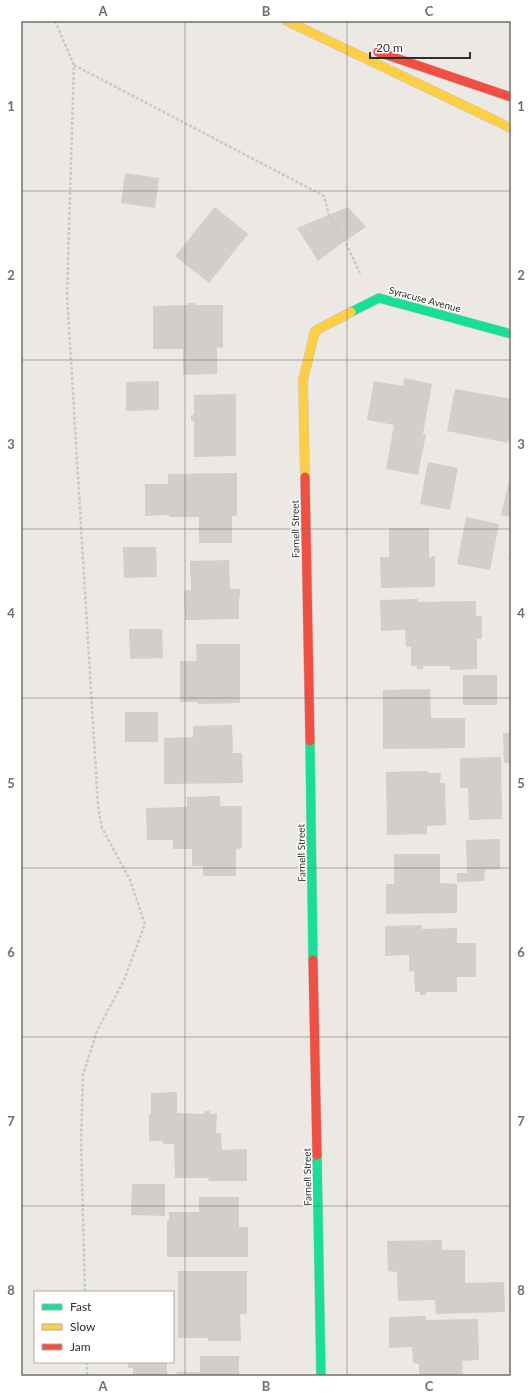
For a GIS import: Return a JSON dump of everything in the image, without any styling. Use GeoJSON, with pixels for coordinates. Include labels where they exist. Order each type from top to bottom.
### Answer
{"type":"FeatureCollection","features":[{"type":"Feature","properties":{"kind":"main road"},"geometry":{"type":"LineString","coordinates":[[287,21],[355,44]]}},
{"type":"Feature","properties":{"kind":"main road"},"geometry":{"type":"LineString","coordinates":[[287,21],[511,128]]}},
{"type":"Feature","properties":{"kind":"main road"},"geometry":{"type":"LineString","coordinates":[[370,49],[511,97]]}},
{"type":"Feature","properties":{"kind":"main road","name":"Syracuse Avenue"},"geometry":{"type":"LineString","coordinates":[[315,331],[379,298],[511,334]]}},
{"type":"Feature","properties":{"kind":"main road","name":"Farnell Street"},"geometry":{"type":"LineString","coordinates":[[315,331],[303,380],[321,1376]]}},
{"type":"Feature","properties":{"kind":"path"},"geometry":{"type":"LineString","coordinates":[[55,21],[74,65],[67,294],[98,806],[102,828],[130,880],[145,924],[124,980],[97,1031],[83,1075],[81,1141],[85,1291]]}},
{"type":"Feature","properties":{"kind":"path"},"geometry":{"type":"LineString","coordinates":[[74,65],[324,196],[329,215],[345,241],[373,301]]}},
{"type":"Feature","properties":{"kind":"path"},"geometry":{"type":"LineString","coordinates":[[87,1363],[87,1376]]}},
{"type":"Feature","properties":{"kind":"building"},"geometry":{"type":"Polygon","coordinates":[[[125,173],[159,178],[155,208],[121,203],[125,173]]]}},
{"type":"Feature","properties":{"kind":"building"},"geometry":{"type":"Polygon","coordinates":[[[215,207],[248,234],[209,283],[175,256],[215,207]]]}},
{"type":"Feature","properties":{"kind":"building"},"geometry":{"type":"Polygon","coordinates":[[[348,207],[366,227],[318,261],[297,228],[348,207]]]}},
{"type":"Feature","properties":{"kind":"building"},"geometry":{"type":"Polygon","coordinates":[[[188,303],[195,303],[195,305],[223,305],[223,348],[217,347],[217,374],[183,375],[183,349],[153,349],[153,306],[188,305],[188,303]]]}},
{"type":"Feature","properties":{"kind":"building"},"geometry":{"type":"Polygon","coordinates":[[[404,378],[432,384],[423,434],[426,434],[418,475],[386,469],[394,425],[367,420],[374,381],[403,386],[404,378]]]}},
{"type":"Feature","properties":{"kind":"building"},"geometry":{"type":"Polygon","coordinates":[[[159,381],[159,410],[126,411],[126,382],[159,381]]]}},
{"type":"Feature","properties":{"kind":"building"},"geometry":{"type":"Polygon","coordinates":[[[455,389],[511,399],[511,429],[508,443],[447,431],[455,389]]]}},
{"type":"Feature","properties":{"kind":"building"},"geometry":{"type":"Polygon","coordinates":[[[236,394],[236,456],[194,457],[194,421],[191,421],[191,415],[194,415],[194,395],[236,394]]]}},
{"type":"Feature","properties":{"kind":"building"},"geometry":{"type":"Polygon","coordinates":[[[428,462],[458,468],[450,510],[420,504],[428,462]]]}},
{"type":"Feature","properties":{"kind":"building"},"geometry":{"type":"Polygon","coordinates":[[[237,473],[237,516],[232,516],[232,543],[199,543],[199,517],[169,517],[169,515],[145,516],[145,484],[168,484],[168,474],[237,473]]]}},
{"type":"Feature","properties":{"kind":"building"},"geometry":{"type":"Polygon","coordinates":[[[509,481],[511,481],[511,517],[501,515],[509,481]]]}},
{"type":"Feature","properties":{"kind":"building"},"geometry":{"type":"Polygon","coordinates":[[[466,517],[499,524],[490,570],[457,564],[466,517]]]}},
{"type":"Feature","properties":{"kind":"building"},"geometry":{"type":"Polygon","coordinates":[[[389,528],[429,528],[429,557],[435,556],[435,587],[381,588],[380,557],[389,557],[389,528]]]}},
{"type":"Feature","properties":{"kind":"building"},"geometry":{"type":"Polygon","coordinates":[[[123,547],[156,547],[157,577],[124,578],[123,547]]]}},
{"type":"Feature","properties":{"kind":"building"},"geometry":{"type":"Polygon","coordinates":[[[511,549],[511,560],[508,559],[511,549]]]}},
{"type":"Feature","properties":{"kind":"building"},"geometry":{"type":"Polygon","coordinates":[[[229,560],[230,589],[240,589],[239,619],[185,620],[184,591],[191,590],[190,561],[229,560]]]}},
{"type":"Feature","properties":{"kind":"building"},"geometry":{"type":"Polygon","coordinates":[[[418,599],[418,602],[476,601],[476,616],[482,616],[482,639],[477,639],[477,669],[450,670],[450,666],[423,666],[423,669],[417,669],[417,666],[411,666],[411,646],[406,647],[405,630],[381,631],[380,600],[418,599]]]}},
{"type":"Feature","properties":{"kind":"building"},"geometry":{"type":"Polygon","coordinates":[[[129,629],[162,629],[163,658],[130,659],[129,629]]]}},
{"type":"Feature","properties":{"kind":"building"},"geometry":{"type":"Polygon","coordinates":[[[196,644],[240,644],[240,703],[198,704],[197,702],[180,702],[180,661],[197,661],[196,644]]]}},
{"type":"Feature","properties":{"kind":"building"},"geometry":{"type":"Polygon","coordinates":[[[463,675],[497,675],[497,705],[463,705],[463,675]]]}},
{"type":"Feature","properties":{"kind":"building"},"geometry":{"type":"Polygon","coordinates":[[[430,689],[431,718],[465,718],[465,748],[383,749],[383,690],[430,689]]]}},
{"type":"Feature","properties":{"kind":"building"},"geometry":{"type":"Polygon","coordinates":[[[125,712],[158,712],[158,742],[125,742],[125,712]]]}},
{"type":"Feature","properties":{"kind":"building"},"geometry":{"type":"Polygon","coordinates":[[[232,725],[233,753],[242,753],[243,783],[164,784],[164,738],[193,737],[193,726],[232,725]]]}},
{"type":"Feature","properties":{"kind":"building"},"geometry":{"type":"Polygon","coordinates":[[[503,733],[511,733],[511,763],[504,763],[503,733]]]}},
{"type":"Feature","properties":{"kind":"building"},"geometry":{"type":"Polygon","coordinates":[[[501,757],[502,819],[469,820],[468,788],[460,788],[460,758],[501,757]]]}},
{"type":"Feature","properties":{"kind":"building"},"geometry":{"type":"Polygon","coordinates":[[[428,771],[428,773],[441,773],[440,783],[445,783],[446,825],[427,826],[427,834],[387,835],[386,772],[428,771]]]}},
{"type":"Feature","properties":{"kind":"building"},"geometry":{"type":"Polygon","coordinates":[[[220,796],[220,806],[242,806],[242,848],[236,849],[236,876],[203,876],[203,866],[192,866],[192,849],[173,849],[173,840],[147,840],[146,808],[187,807],[187,797],[220,796]]]}},
{"type":"Feature","properties":{"kind":"building"},"geometry":{"type":"Polygon","coordinates":[[[500,839],[500,869],[485,870],[484,881],[457,882],[457,873],[467,873],[466,840],[500,839]]]}},
{"type":"Feature","properties":{"kind":"building"},"geometry":{"type":"Polygon","coordinates":[[[394,854],[440,854],[440,883],[457,884],[457,913],[386,914],[386,884],[394,884],[394,854]]]}},
{"type":"Feature","properties":{"kind":"building"},"geometry":{"type":"Polygon","coordinates":[[[422,925],[422,929],[457,928],[457,943],[476,943],[476,977],[457,977],[457,992],[426,992],[426,995],[420,995],[420,992],[415,992],[414,971],[409,972],[409,955],[385,956],[385,926],[422,925]]]}},
{"type":"Feature","properties":{"kind":"building"},"geometry":{"type":"Polygon","coordinates":[[[177,1092],[177,1113],[204,1114],[205,1111],[210,1111],[210,1114],[217,1114],[216,1133],[221,1133],[222,1150],[247,1149],[247,1181],[208,1181],[209,1178],[175,1178],[174,1144],[163,1144],[163,1141],[149,1141],[149,1114],[151,1114],[151,1093],[177,1092]]]}},
{"type":"Feature","properties":{"kind":"building"},"geometry":{"type":"Polygon","coordinates":[[[132,1184],[165,1184],[165,1216],[131,1215],[132,1184]]]}},
{"type":"Feature","properties":{"kind":"building"},"geometry":{"type":"Polygon","coordinates":[[[199,1197],[239,1197],[239,1227],[248,1227],[248,1257],[167,1257],[167,1221],[169,1220],[169,1212],[199,1212],[199,1197]]]}},
{"type":"Feature","properties":{"kind":"building"},"geometry":{"type":"Polygon","coordinates":[[[442,1240],[442,1250],[465,1250],[465,1283],[504,1282],[505,1312],[436,1314],[435,1300],[398,1301],[397,1272],[388,1271],[387,1241],[442,1240]]]}},
{"type":"Feature","properties":{"kind":"building"},"geometry":{"type":"Polygon","coordinates":[[[178,1271],[247,1271],[247,1314],[240,1314],[241,1341],[208,1341],[208,1338],[178,1338],[178,1271]]]}},
{"type":"Feature","properties":{"kind":"building"},"geometry":{"type":"Polygon","coordinates":[[[426,1316],[426,1320],[478,1319],[479,1360],[462,1361],[463,1376],[419,1376],[419,1364],[413,1363],[412,1347],[389,1348],[389,1317],[426,1316]]]}},
{"type":"Feature","properties":{"kind":"building"},"geometry":{"type":"Polygon","coordinates":[[[200,1356],[239,1356],[239,1376],[177,1376],[177,1372],[200,1372],[200,1356]]]}},
{"type":"Feature","properties":{"kind":"building"},"geometry":{"type":"Polygon","coordinates":[[[128,1363],[167,1363],[167,1376],[133,1376],[133,1368],[128,1368],[128,1363]]]}},
{"type":"Feature","properties":{"kind":"traffic: fast"},"geometry":{"type":"LineString","coordinates":[[351,312],[379,298],[511,334]]}},
{"type":"Feature","properties":{"kind":"traffic: fast"},"geometry":{"type":"LineString","coordinates":[[310,741],[313,960]]}},
{"type":"Feature","properties":{"kind":"traffic: fast"},"geometry":{"type":"LineString","coordinates":[[317,1155],[321,1376]]}},
{"type":"Feature","properties":{"kind":"traffic: slow"},"geometry":{"type":"LineString","coordinates":[[287,21],[511,128]]}},
{"type":"Feature","properties":{"kind":"traffic: slow"},"geometry":{"type":"LineString","coordinates":[[305,477],[303,380],[315,331],[351,312]]}},
{"type":"Feature","properties":{"kind":"traffic: jam"},"geometry":{"type":"LineString","coordinates":[[378,52],[511,97]]}},
{"type":"Feature","properties":{"kind":"traffic: jam"},"geometry":{"type":"LineString","coordinates":[[305,477],[310,741]]}},
{"type":"Feature","properties":{"kind":"traffic: jam"},"geometry":{"type":"LineString","coordinates":[[313,960],[317,1155]]}}]}
